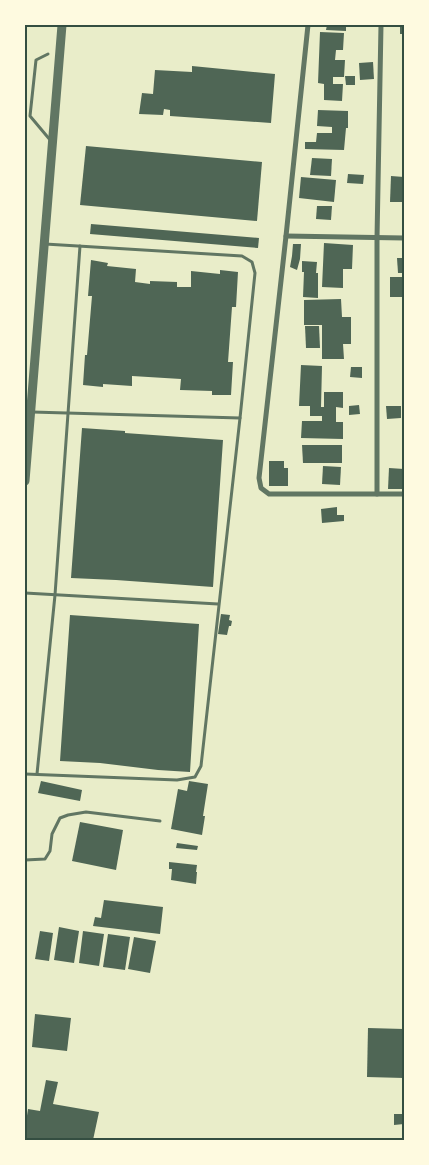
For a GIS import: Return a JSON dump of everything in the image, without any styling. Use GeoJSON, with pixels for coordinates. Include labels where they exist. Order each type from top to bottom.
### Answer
{"type":"FeatureCollection","features":[{"type":"Feature","properties":{"kind":"street"},"geometry":{"type":"LineString","coordinates":[[25,481],[62,25]]}},
{"type":"Feature","properties":{"kind":"street"},"geometry":{"type":"LineString","coordinates":[[308,25],[259,478],[260,488],[269,494],[404,494]]}},
{"type":"Feature","properties":{"kind":"street"},"geometry":{"type":"LineString","coordinates":[[377,494],[377,238],[381,25]]}},
{"type":"Feature","properties":{"kind":"street"},"geometry":{"type":"LineString","coordinates":[[286,236],[404,238]]}},
{"type":"Feature","properties":{"kind":"lane"},"geometry":{"type":"LineString","coordinates":[[48,54],[36,60],[30,116],[52,143]]}},
{"type":"Feature","properties":{"kind":"lane"},"geometry":{"type":"LineString","coordinates":[[25,774],[177,780],[195,777],[201,766],[240,418],[254,273],[252,262],[242,256],[44,244]]}},
{"type":"Feature","properties":{"kind":"lane"},"geometry":{"type":"LineString","coordinates":[[37,774],[55,594],[80,246]]}},
{"type":"Feature","properties":{"kind":"lane"},"geometry":{"type":"LineString","coordinates":[[31,412],[240,418]]}},
{"type":"Feature","properties":{"kind":"lane"},"geometry":{"type":"LineString","coordinates":[[25,593],[218,604]]}},
{"type":"Feature","properties":{"kind":"lane"},"geometry":{"type":"LineString","coordinates":[[25,860],[46,859],[50,851],[52,834],[60,818],[68,815],[86,812],[160,821]]}},
{"type":"Feature","properties":{"kind":"building"},"geometry":{"type":"Polygon","coordinates":[[[327,25],[346,25],[346,31],[326,30],[327,25]]]}},
{"type":"Feature","properties":{"kind":"building"},"geometry":{"type":"Polygon","coordinates":[[[400,25],[404,25],[404,34],[400,34],[400,25]]]}},
{"type":"Feature","properties":{"kind":"building"},"geometry":{"type":"Polygon","coordinates":[[[320,32],[344,33],[343,50],[336,50],[335,60],[345,60],[344,77],[333,77],[333,84],[343,84],[342,101],[324,100],[324,84],[318,83],[320,32]]]}},
{"type":"Feature","properties":{"kind":"building"},"geometry":{"type":"Polygon","coordinates":[[[373,62],[374,79],[360,80],[359,63],[373,62]]]}},
{"type":"Feature","properties":{"kind":"building"},"geometry":{"type":"Polygon","coordinates":[[[192,66],[275,74],[271,123],[170,116],[170,110],[164,109],[163,115],[139,114],[142,93],[153,94],[155,70],[192,72],[192,66]]]}},
{"type":"Feature","properties":{"kind":"building"},"geometry":{"type":"Polygon","coordinates":[[[345,76],[355,76],[355,85],[346,85],[345,76]]]}},
{"type":"Feature","properties":{"kind":"building"},"geometry":{"type":"Polygon","coordinates":[[[318,110],[348,111],[348,128],[346,128],[344,150],[305,149],[305,142],[316,142],[317,133],[332,133],[332,127],[317,126],[318,110]]]}},
{"type":"Feature","properties":{"kind":"building"},"geometry":{"type":"Polygon","coordinates":[[[86,146],[262,162],[257,221],[80,205],[86,146]]]}},
{"type":"Feature","properties":{"kind":"building"},"geometry":{"type":"Polygon","coordinates":[[[312,158],[332,159],[331,176],[310,175],[312,158]]]}},
{"type":"Feature","properties":{"kind":"building"},"geometry":{"type":"Polygon","coordinates":[[[348,174],[364,175],[363,184],[347,183],[348,174]]]}},
{"type":"Feature","properties":{"kind":"building"},"geometry":{"type":"Polygon","coordinates":[[[391,176],[404,177],[404,202],[390,202],[391,176]]]}},
{"type":"Feature","properties":{"kind":"building"},"geometry":{"type":"Polygon","coordinates":[[[301,177],[336,180],[334,202],[299,198],[301,177]]]}},
{"type":"Feature","properties":{"kind":"building"},"geometry":{"type":"Polygon","coordinates":[[[317,206],[332,206],[331,220],[316,219],[317,206]]]}},
{"type":"Feature","properties":{"kind":"building"},"geometry":{"type":"Polygon","coordinates":[[[91,224],[259,238],[258,248],[90,234],[91,224]]]}},
{"type":"Feature","properties":{"kind":"building"},"geometry":{"type":"Polygon","coordinates":[[[324,243],[353,245],[352,269],[343,269],[343,288],[322,287],[324,243]]]}},
{"type":"Feature","properties":{"kind":"building"},"geometry":{"type":"Polygon","coordinates":[[[293,244],[301,244],[297,270],[290,267],[293,244]]]}},
{"type":"Feature","properties":{"kind":"building"},"geometry":{"type":"Polygon","coordinates":[[[397,258],[404,258],[404,273],[398,273],[397,258]]]}},
{"type":"Feature","properties":{"kind":"building"},"geometry":{"type":"Polygon","coordinates":[[[91,260],[108,263],[107,266],[136,269],[135,282],[150,284],[150,281],[177,282],[177,287],[191,287],[191,271],[220,274],[220,270],[238,272],[236,307],[232,307],[228,362],[233,362],[231,395],[212,395],[212,391],[180,390],[181,379],[132,376],[132,386],[103,384],[103,387],[83,385],[92,296],[88,296],[91,260]]]}},
{"type":"Feature","properties":{"kind":"building"},"geometry":{"type":"Polygon","coordinates":[[[302,261],[317,262],[318,298],[303,297],[304,272],[302,272],[302,261]]]}},
{"type":"Feature","properties":{"kind":"building"},"geometry":{"type":"Polygon","coordinates":[[[390,277],[404,277],[404,297],[390,297],[390,277]]]}},
{"type":"Feature","properties":{"kind":"building"},"geometry":{"type":"Polygon","coordinates":[[[341,299],[342,317],[351,317],[351,344],[343,344],[344,359],[322,359],[322,325],[304,325],[304,300],[341,299]]]}},
{"type":"Feature","properties":{"kind":"building"},"geometry":{"type":"Polygon","coordinates":[[[305,326],[319,326],[320,348],[306,348],[305,326]]]}},
{"type":"Feature","properties":{"kind":"building"},"geometry":{"type":"Polygon","coordinates":[[[301,365],[322,366],[321,407],[324,407],[324,392],[343,392],[343,408],[336,407],[336,422],[343,422],[343,439],[301,438],[302,421],[322,421],[322,416],[310,416],[310,406],[299,406],[301,365]]]}},
{"type":"Feature","properties":{"kind":"building"},"geometry":{"type":"Polygon","coordinates":[[[351,367],[362,367],[362,378],[350,377],[351,367]]]}},
{"type":"Feature","properties":{"kind":"building"},"geometry":{"type":"Polygon","coordinates":[[[359,405],[360,414],[349,415],[349,406],[359,405]]]}},
{"type":"Feature","properties":{"kind":"building"},"geometry":{"type":"Polygon","coordinates":[[[386,406],[401,406],[401,418],[387,419],[386,406]]]}},
{"type":"Feature","properties":{"kind":"building"},"geometry":{"type":"Polygon","coordinates":[[[82,428],[223,440],[213,587],[71,578],[82,428]]]}},
{"type":"Feature","properties":{"kind":"building"},"geometry":{"type":"Polygon","coordinates":[[[302,445],[342,445],[342,463],[303,463],[302,445]]]}},
{"type":"Feature","properties":{"kind":"building"},"geometry":{"type":"Polygon","coordinates":[[[269,461],[284,461],[284,468],[288,468],[288,486],[269,486],[269,461]]]}},
{"type":"Feature","properties":{"kind":"building"},"geometry":{"type":"Polygon","coordinates":[[[323,466],[341,467],[340,485],[322,484],[323,466]]]}},
{"type":"Feature","properties":{"kind":"building"},"geometry":{"type":"Polygon","coordinates":[[[389,468],[404,469],[404,489],[388,489],[389,468]]]}},
{"type":"Feature","properties":{"kind":"building"},"geometry":{"type":"Polygon","coordinates":[[[337,507],[337,515],[344,515],[344,521],[322,523],[321,509],[337,507]]]}},
{"type":"Feature","properties":{"kind":"building"},"geometry":{"type":"Polygon","coordinates":[[[221,614],[230,615],[229,620],[232,621],[227,635],[218,634],[221,614]]]}},
{"type":"Feature","properties":{"kind":"building"},"geometry":{"type":"Polygon","coordinates":[[[70,615],[199,624],[190,772],[60,761],[70,615]]]}},
{"type":"Feature","properties":{"kind":"building"},"geometry":{"type":"Polygon","coordinates":[[[41,781],[82,790],[80,801],[38,793],[41,781]]]}},
{"type":"Feature","properties":{"kind":"building"},"geometry":{"type":"Polygon","coordinates":[[[189,781],[208,784],[202,835],[171,829],[178,789],[187,791],[189,781]]]}},
{"type":"Feature","properties":{"kind":"building"},"geometry":{"type":"Polygon","coordinates":[[[80,822],[123,830],[116,870],[72,861],[80,822]]]}},
{"type":"Feature","properties":{"kind":"building"},"geometry":{"type":"Polygon","coordinates":[[[177,843],[198,846],[197,850],[176,848],[177,843]]]}},
{"type":"Feature","properties":{"kind":"building"},"geometry":{"type":"Polygon","coordinates":[[[169,862],[197,865],[196,884],[171,880],[172,869],[169,869],[169,862]]]}},
{"type":"Feature","properties":{"kind":"building"},"geometry":{"type":"Polygon","coordinates":[[[104,900],[163,907],[160,934],[93,926],[95,917],[101,918],[104,900]]]}},
{"type":"Feature","properties":{"kind":"building"},"geometry":{"type":"Polygon","coordinates":[[[59,927],[79,931],[74,963],[54,960],[59,927]]]}},
{"type":"Feature","properties":{"kind":"building"},"geometry":{"type":"Polygon","coordinates":[[[40,931],[53,933],[49,961],[35,959],[40,931]]]}},
{"type":"Feature","properties":{"kind":"building"},"geometry":{"type":"Polygon","coordinates":[[[83,931],[104,934],[99,966],[79,963],[83,931]]]}},
{"type":"Feature","properties":{"kind":"building"},"geometry":{"type":"Polygon","coordinates":[[[108,934],[130,937],[125,970],[103,967],[108,934]]]}},
{"type":"Feature","properties":{"kind":"building"},"geometry":{"type":"Polygon","coordinates":[[[134,937],[156,941],[150,973],[128,969],[134,937]]]}},
{"type":"Feature","properties":{"kind":"building"},"geometry":{"type":"Polygon","coordinates":[[[35,1014],[71,1018],[67,1051],[32,1047],[35,1014]]]}},
{"type":"Feature","properties":{"kind":"building"},"geometry":{"type":"Polygon","coordinates":[[[368,1028],[404,1029],[404,1078],[367,1077],[368,1028]]]}},
{"type":"Feature","properties":{"kind":"building"},"geometry":{"type":"Polygon","coordinates":[[[46,1080],[58,1082],[53,1104],[99,1112],[93,1140],[25,1140],[28,1109],[40,1111],[46,1080]]]}},
{"type":"Feature","properties":{"kind":"building"},"geometry":{"type":"Polygon","coordinates":[[[394,1114],[404,1114],[404,1124],[394,1125],[394,1114]]]}}]}
